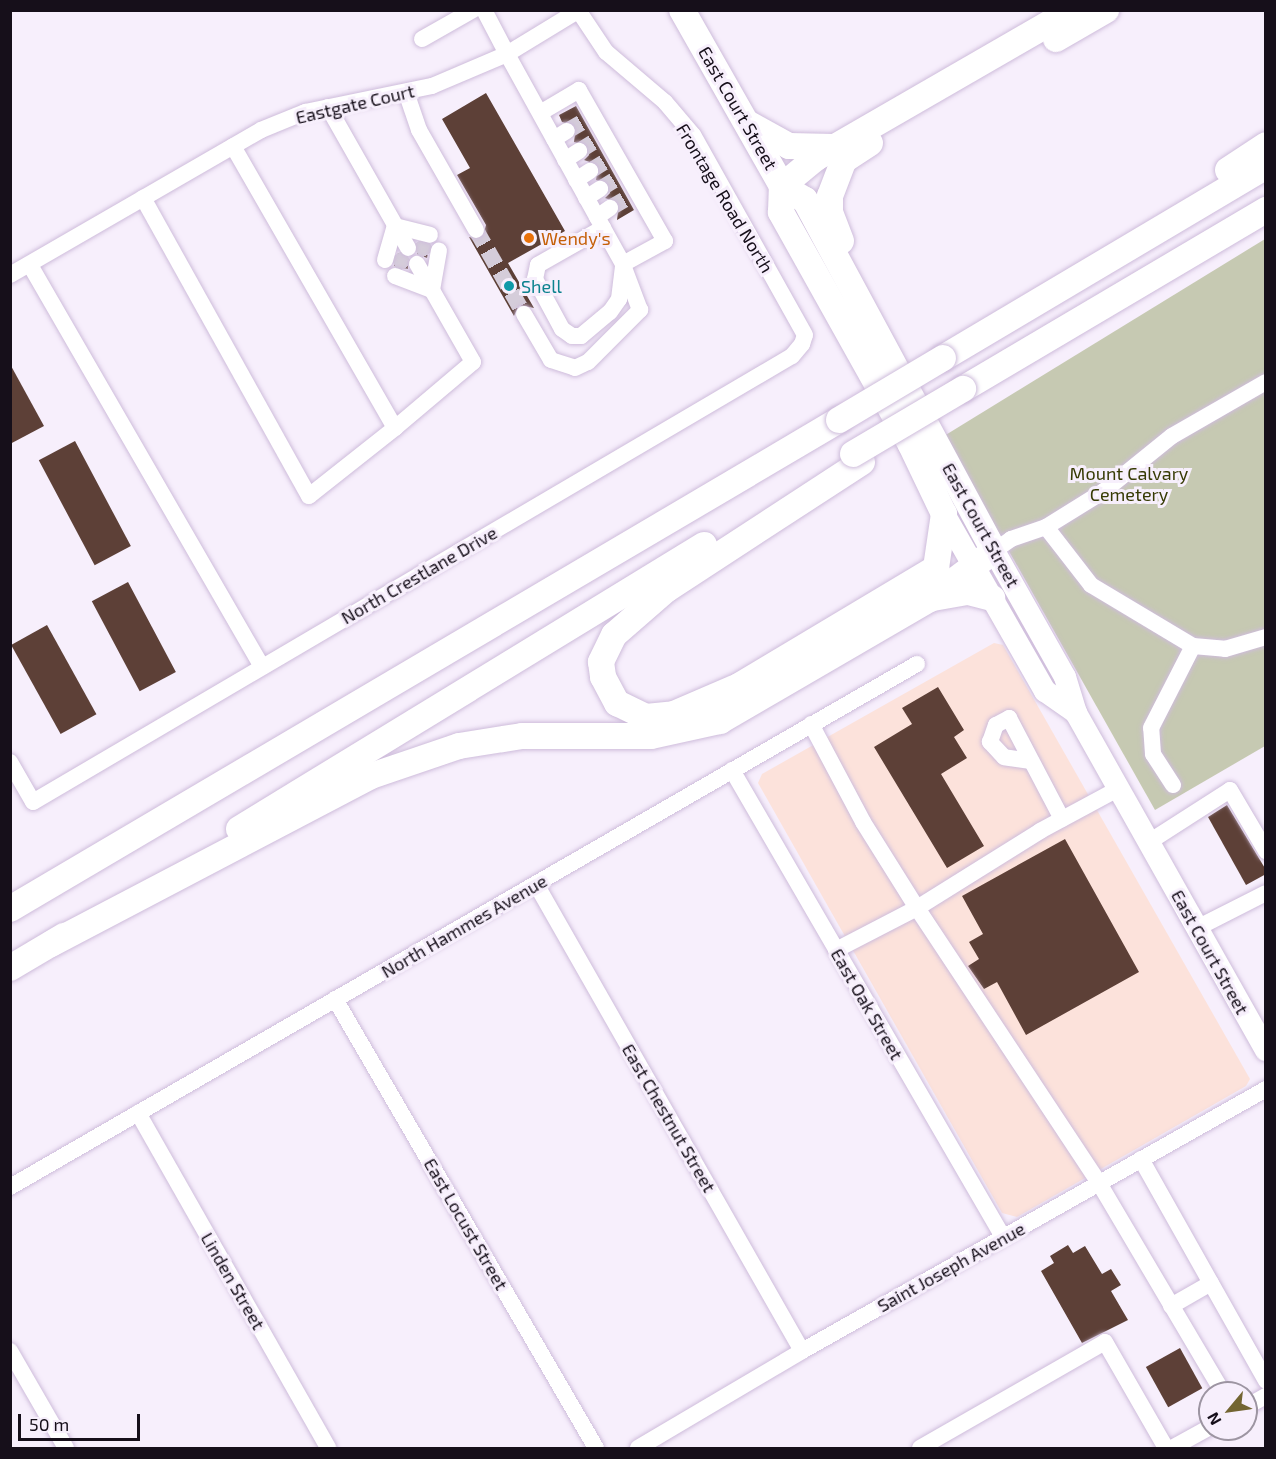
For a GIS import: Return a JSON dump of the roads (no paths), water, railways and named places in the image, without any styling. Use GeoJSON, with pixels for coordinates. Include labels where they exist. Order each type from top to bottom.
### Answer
{"type":"FeatureCollection","features":[{"type":"Feature","properties":{"kind":"highway","name":"East Court Street"},"geometry":{"type":"LineString","coordinates":[[682,10],[782,186],[805,200],[994,551]]}},
{"type":"Feature","properties":{"kind":"highway"},"geometry":{"type":"LineString","coordinates":[[746,123],[789,146],[839,154],[1072,10]]}},
{"type":"Feature","properties":{"kind":"highway"},"geometry":{"type":"LineString","coordinates":[[936,568],[944,514],[906,435],[781,212],[782,186],[1106,10]]}},
{"type":"Feature","properties":{"kind":"highway"},"geometry":{"type":"LineString","coordinates":[[1009,318],[1266,145]]}},
{"type":"Feature","properties":{"kind":"highway"},"geometry":{"type":"LineString","coordinates":[[839,154],[830,196],[830,213],[870,297],[869,321]]}},
{"type":"Feature","properties":{"kind":"highway"},"geometry":{"type":"LineString","coordinates":[[10,909],[1266,166]]}},
{"type":"Feature","properties":{"kind":"highway"},"geometry":{"type":"LineString","coordinates":[[972,564],[936,568],[739,686],[674,714],[646,717],[631,713],[617,703],[603,677],[602,662],[614,635],[667,589],[938,404],[1266,210]]}},
{"type":"Feature","properties":{"kind":"highway"},"geometry":{"type":"LineString","coordinates":[[10,968],[858,458]]}},
{"type":"Feature","properties":{"kind":"highway"},"geometry":{"type":"LineString","coordinates":[[51,944],[371,776],[459,746],[522,736],[651,736],[720,721],[752,705],[930,599],[972,564],[994,551]]}},
{"type":"Feature","properties":{"kind":"highway"},"geometry":{"type":"LineString","coordinates":[[930,599],[968,592],[992,598]]}},
{"type":"Feature","properties":{"kind":"main road"},"geometry":{"type":"LineString","coordinates":[[944,514],[1045,691],[1076,713]]}},
{"type":"Feature","properties":{"kind":"main road","name":"East Court Street"},"geometry":{"type":"LineString","coordinates":[[994,551],[1065,677],[1076,713],[1266,1050]]}},
{"type":"Feature","properties":{"kind":"street"},"geometry":{"type":"LineString","coordinates":[[422,39],[472,10]]}},
{"type":"Feature","properties":{"kind":"street"},"geometry":{"type":"LineString","coordinates":[[484,10],[540,113],[561,135],[593,194],[640,310],[588,362],[575,368],[552,360],[524,314]]}},
{"type":"Feature","properties":{"kind":"street","name":"Eastgate Court"},"geometry":{"type":"LineString","coordinates":[[10,275],[261,130],[328,107],[432,86],[507,54],[578,11]]}},
{"type":"Feature","properties":{"kind":"street","name":"Frontage Road North"},"geometry":{"type":"LineString","coordinates":[[578,11],[606,52],[665,102],[693,135],[805,335],[802,344]]}},
{"type":"Feature","properties":{"kind":"street"},"geometry":{"type":"LineString","coordinates":[[540,113],[579,90],[589,118],[621,176],[665,241],[622,264]]}},
{"type":"Feature","properties":{"kind":"street"},"geometry":{"type":"LineString","coordinates":[[406,92],[418,130],[476,230]]}},
{"type":"Feature","properties":{"kind":"street"},"geometry":{"type":"LineString","coordinates":[[328,107],[408,248],[395,225]]}},
{"type":"Feature","properties":{"kind":"street"},"geometry":{"type":"LineString","coordinates":[[232,146],[394,428]]}},
{"type":"Feature","properties":{"kind":"street"},"geometry":{"type":"LineString","coordinates":[[143,198],[309,496],[473,362],[417,264]]}},
{"type":"Feature","properties":{"kind":"street"},"geometry":{"type":"LineString","coordinates":[[603,217],[538,265],[535,279],[562,329],[572,336],[581,336],[610,312],[619,300],[622,264]]}},
{"type":"Feature","properties":{"kind":"street"},"geometry":{"type":"LineString","coordinates":[[417,264],[432,290]]}},
{"type":"Feature","properties":{"kind":"street"},"geometry":{"type":"LineString","coordinates":[[417,264],[432,290]]}},
{"type":"Feature","properties":{"kind":"street"},"geometry":{"type":"LineString","coordinates":[[30,265],[262,667]]}},
{"type":"Feature","properties":{"kind":"street","name":"North Crestlane Drive"},"geometry":{"type":"LineString","coordinates":[[10,762],[33,802],[792,356],[802,344]]}},
{"type":"Feature","properties":{"kind":"street"},"geometry":{"type":"LineString","coordinates":[[994,551],[1011,539],[1046,527],[1104,491],[1172,436],[1266,382]]}},
{"type":"Feature","properties":{"kind":"street"},"geometry":{"type":"LineString","coordinates":[[1046,527],[1091,585],[1193,646],[1225,650],[1266,637]]}},
{"type":"Feature","properties":{"kind":"street"},"geometry":{"type":"LineString","coordinates":[[1173,785],[1153,754],[1151,728],[1193,646]]}},
{"type":"Feature","properties":{"kind":"street","name":"North Hammes Avenue"},"geometry":{"type":"LineString","coordinates":[[10,1187],[917,664]]}},
{"type":"Feature","properties":{"kind":"street"},"geometry":{"type":"LineString","coordinates":[[811,724],[863,822],[917,908],[1099,1183],[1216,1381]]}},
{"type":"Feature","properties":{"kind":"street"},"geometry":{"type":"LineString","coordinates":[[1031,760],[1062,819]]}},
{"type":"Feature","properties":{"kind":"street","name":"East Oak Street"},"geometry":{"type":"LineString","coordinates":[[732,770],[1003,1238]]}},
{"type":"Feature","properties":{"kind":"street"},"geometry":{"type":"LineString","coordinates":[[836,950],[917,908],[1062,819],[1118,789]]}},
{"type":"Feature","properties":{"kind":"street"},"geometry":{"type":"LineString","coordinates":[[1149,842],[1230,790],[1266,851]]}},
{"type":"Feature","properties":{"kind":"street","name":"East Chestnut Street"},"geometry":{"type":"LineString","coordinates":[[536,884],[802,1351]]}},
{"type":"Feature","properties":{"kind":"street"},"geometry":{"type":"LineString","coordinates":[[1197,928],[1266,893]]}},
{"type":"Feature","properties":{"kind":"street","name":"East Locust Street"},"geometry":{"type":"LineString","coordinates":[[335,999],[596,1449]]}},
{"type":"Feature","properties":{"kind":"street","name":"Saint Joseph Avenue"},"geometry":{"type":"LineString","coordinates":[[638,1449],[802,1351],[1266,1089]]}},
{"type":"Feature","properties":{"kind":"street","name":"Linden Street"},"geometry":{"type":"LineString","coordinates":[[138,1113],[328,1449]]}},
{"type":"Feature","properties":{"kind":"street"},"geometry":{"type":"LineString","coordinates":[[1141,1159],[1266,1381]]}},
{"type":"Feature","properties":{"kind":"street"},"geometry":{"type":"LineString","coordinates":[[1172,1306],[1211,1283]]}},
{"type":"Feature","properties":{"kind":"street"},"geometry":{"type":"LineString","coordinates":[[920,1449],[1105,1342],[1166,1449]]}},
{"type":"Feature","properties":{"kind":"street"},"geometry":{"type":"LineString","coordinates":[[10,1351],[66,1449]]}},
{"type":"Feature","properties":{"kind":"street"},"geometry":{"type":"LineString","coordinates":[[1172,1449],[1198,1434]]}},
{"type":"Feature","properties":{"kind":"tunnel"},"geometry":{"type":"LineString","coordinates":[[567,131],[584,121]]}},
{"type":"Feature","properties":{"kind":"tunnel"},"geometry":{"type":"LineString","coordinates":[[579,151],[595,141]]}},
{"type":"Feature","properties":{"kind":"tunnel"},"geometry":{"type":"LineString","coordinates":[[590,171],[606,161]]}},
{"type":"Feature","properties":{"kind":"tunnel"},"geometry":{"type":"LineString","coordinates":[[600,189],[616,179]]}},
{"type":"Feature","properties":{"kind":"tunnel"},"geometry":{"type":"LineString","coordinates":[[610,208],[627,198]]}},
{"type":"Feature","properties":{"kind":"tunnel"},"geometry":{"type":"LineString","coordinates":[[476,230],[524,314]]}},
{"type":"Feature","properties":{"kind":"tunnel"},"geometry":{"type":"LineString","coordinates":[[419,241],[429,257]]}},
{"type":"Feature","properties":{"kind":"tunnel"},"geometry":{"type":"LineString","coordinates":[[397,254],[407,270]]}},
{"type":"Feature","properties":{"kind":"place","name":"Wendy's"},"geometry":{"type":"Point","coordinates":[529,238]}},
{"type":"Feature","properties":{"kind":"place","name":"Shell"},"geometry":{"type":"Point","coordinates":[509,286]}},
{"type":"Feature","properties":{"kind":"park label","name":"Mount Calvary Cemetery"},"geometry":{"type":"Point","coordinates":[1129,484]}}]}
